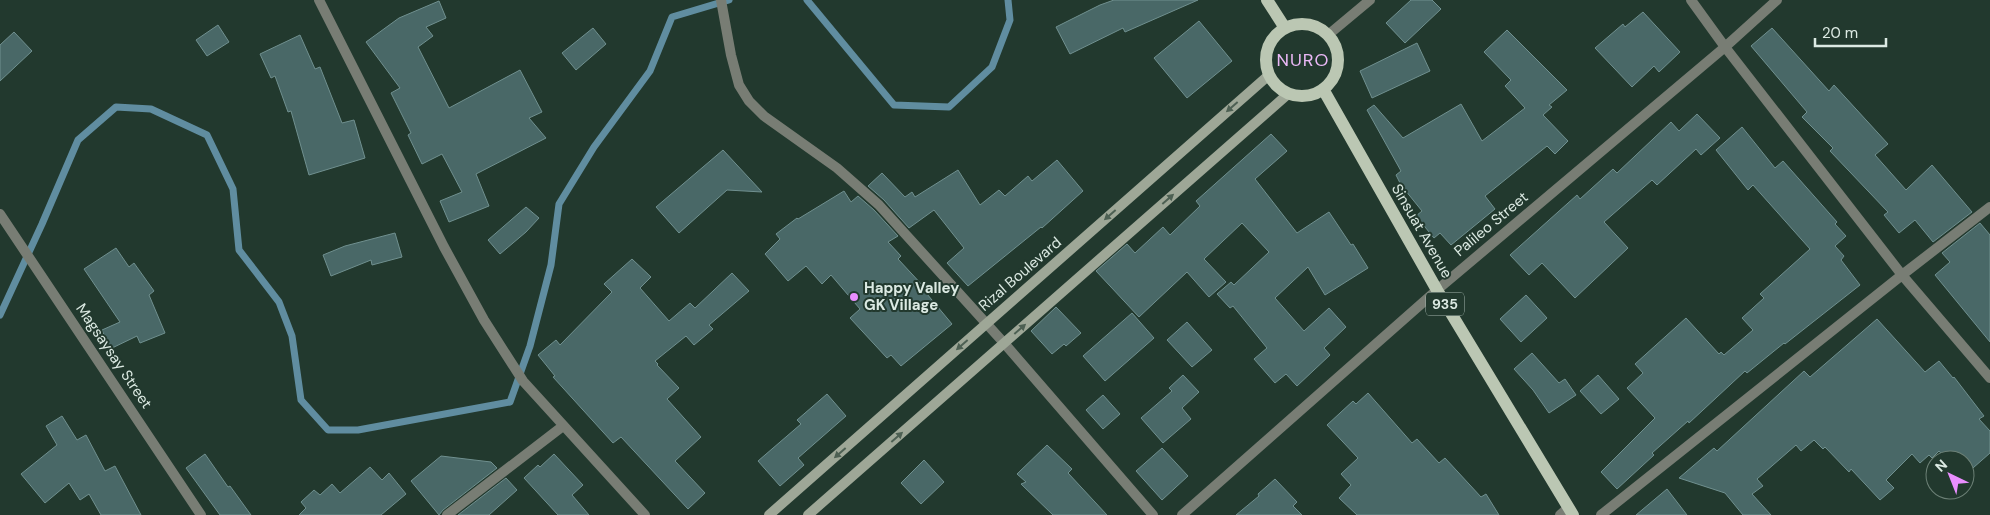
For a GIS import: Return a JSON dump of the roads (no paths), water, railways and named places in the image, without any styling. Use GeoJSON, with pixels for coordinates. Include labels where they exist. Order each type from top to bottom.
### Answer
{"type":"FeatureCollection","features":[{"type":"Feature","properties":{"kind":"main road"},"geometry":{"type":"LineString","coordinates":[[1267,0],[1285,28]]}},
{"type":"Feature","properties":{"kind":"main road"},"geometry":{"type":"LineString","coordinates":[[1296,24],[1308,24],[1319,28],[1328,35],[1335,45],[1338,57],[1337,69],[1332,80],[1323,89],[1312,95],[1300,96],[1288,94],[1274,83],[1266,65],[1268,49],[1276,35],[1285,28],[1296,24]]}},
{"type":"Feature","properties":{"kind":"main road","name":"Rizal Boulevard"},"geometry":{"type":"LineString","coordinates":[[769,515],[1269,75]]}},
{"type":"Feature","properties":{"kind":"main road","name":"Sinsuat Avenue"},"geometry":{"type":"LineString","coordinates":[[1323,89],[1567,513]]}},
{"type":"Feature","properties":{"kind":"main road"},"geometry":{"type":"LineString","coordinates":[[808,515],[1288,94]]}},
{"type":"Feature","properties":{"kind":"street"},"geometry":{"type":"LineString","coordinates":[[319,0],[444,247],[484,320],[524,381],[645,515]]}},
{"type":"Feature","properties":{"kind":"street"},"geometry":{"type":"LineString","coordinates":[[1328,35],[1370,0]]}},
{"type":"Feature","properties":{"kind":"street"},"geometry":{"type":"LineString","coordinates":[[1692,0],[1725,47],[1902,274],[1990,378]]}},
{"type":"Feature","properties":{"kind":"street","name":"Palileo Street"},"geometry":{"type":"LineString","coordinates":[[1182,515],[1437,290],[1725,47],[1777,0]]}},
{"type":"Feature","properties":{"kind":"street"},"geometry":{"type":"LineString","coordinates":[[722,4],[737,78],[749,101],[764,116],[837,168],[879,206],[1004,343],[1153,515]]}},
{"type":"Feature","properties":{"kind":"street"},"geometry":{"type":"LineString","coordinates":[[1601,515],[1902,274],[1990,207]]}},
{"type":"Feature","properties":{"kind":"street","name":"Magsaysay Street"},"geometry":{"type":"LineString","coordinates":[[0,214],[201,515]]}},
{"type":"Feature","properties":{"kind":"street"},"geometry":{"type":"LineString","coordinates":[[447,515],[563,426]]}},
{"type":"Feature","properties":{"kind":"waterway"},"geometry":{"type":"LineString","coordinates":[[0,315],[78,140],[116,107],[151,109],[207,135],[233,189],[239,250],[279,302],[292,336],[301,400],[328,430],[358,430],[510,402],[530,346],[551,265],[559,204],[594,147],[650,71],[672,17],[729,0]]}},
{"type":"Feature","properties":{"kind":"waterway"},"geometry":{"type":"LineString","coordinates":[[807,0],[894,105],[949,107],[992,67],[1010,20],[1008,0]]}},
{"type":"Feature","properties":{"kind":"place","name":"Happy Valley GK Village"},"geometry":{"type":"Point","coordinates":[854,297]}},
{"type":"Feature","properties":{"kind":"district","name":"NURO"},"geometry":{"type":"Point","coordinates":[1303,60]}}]}
